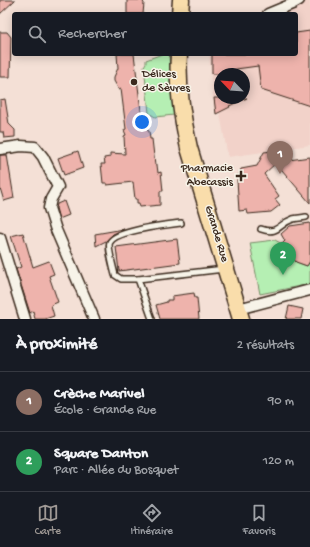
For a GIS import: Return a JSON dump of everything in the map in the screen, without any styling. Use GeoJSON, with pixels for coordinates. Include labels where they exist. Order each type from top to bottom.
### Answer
{"type":"FeatureCollection","features":[{"type":"Feature","properties":{"kind":"main road"},"geometry":{"type":"LineString","coordinates":[[180,12],[181,0]]}},
{"type":"Feature","properties":{"kind":"main road","name":"Grande Rue"},"geometry":{"type":"LineString","coordinates":[[179,56],[179,91],[189,148],[240,314]]}},
{"type":"Feature","properties":{"kind":"street"},"geometry":{"type":"LineString","coordinates":[[273,12],[299,0]]}},
{"type":"Feature","properties":{"kind":"street"},"geometry":{"type":"LineString","coordinates":[[0,148],[21,146],[35,147],[43,158],[58,187],[51,199],[49,208],[56,230],[94,319]]}},
{"type":"Feature","properties":{"kind":"street"},"geometry":{"type":"LineString","coordinates":[[0,238],[25,319]]}},
{"type":"Feature","properties":{"kind":"street"},"geometry":{"type":"LineString","coordinates":[[240,314],[310,290]]}},
{"type":"Feature","properties":{"kind":"lane"},"geometry":{"type":"LineString","coordinates":[[261,229],[269,232],[278,230],[286,223],[294,219],[306,217]]}},
{"type":"Feature","properties":{"kind":"lane"},"geometry":{"type":"LineString","coordinates":[[181,223],[145,228],[126,233],[110,242],[115,275],[121,279],[226,269]]}},
{"type":"Feature","properties":{"kind":"lane"},"geometry":{"type":"LineString","coordinates":[[138,278],[152,319]]}},
{"type":"Feature","properties":{"kind":"shaded area"},"geometry":{"type":"Polygon","coordinates":[[[305,0],[310,0],[310,145],[228,157],[220,114],[214,109],[209,56],[298,56],[298,12],[289,12],[298,8],[305,0]]]}},
{"type":"Feature","properties":{"kind":"green space"},"geometry":{"type":"Polygon","coordinates":[[[157,56],[169,56],[174,115],[155,117],[149,113],[144,66],[146,60],[157,56]]]}},
{"type":"Feature","properties":{"kind":"green space"},"geometry":{"type":"Polygon","coordinates":[[[275,240],[282,244],[296,262],[307,266],[310,260],[310,284],[260,294],[250,243],[275,240]]]}},
{"type":"Feature","properties":{"kind":"building"},"geometry":{"type":"Polygon","coordinates":[[[0,0],[15,0],[0,14],[0,0]]]}},
{"type":"Feature","properties":{"kind":"building"},"geometry":{"type":"Polygon","coordinates":[[[127,0],[143,0],[143,12],[127,12],[127,0]]]}},
{"type":"Feature","properties":{"kind":"building"},"geometry":{"type":"Polygon","coordinates":[[[310,31],[310,106],[261,90],[258,66],[243,68],[214,68],[214,74],[212,74],[212,56],[298,56],[298,33],[310,31]]]}},
{"type":"Feature","properties":{"kind":"building"},"geometry":{"type":"Polygon","coordinates":[[[0,32],[7,32],[11,37],[10,77],[0,77],[0,32]]]}},
{"type":"Feature","properties":{"kind":"building"},"geometry":{"type":"Polygon","coordinates":[[[117,56],[134,56],[143,127],[147,126],[147,130],[149,131],[150,139],[152,139],[155,165],[157,165],[158,173],[161,172],[163,191],[160,191],[160,205],[140,207],[139,203],[137,203],[137,199],[135,199],[133,182],[107,185],[107,183],[103,183],[101,164],[105,164],[104,158],[110,157],[110,153],[125,154],[124,136],[126,135],[124,130],[126,129],[121,89],[119,90],[114,81],[118,68],[117,56]]]}},
{"type":"Feature","properties":{"kind":"building"},"geometry":{"type":"Polygon","coordinates":[[[5,99],[9,124],[15,130],[15,137],[4,138],[3,132],[0,132],[0,100],[5,99]]]}},
{"type":"Feature","properties":{"kind":"building"},"geometry":{"type":"Polygon","coordinates":[[[215,104],[234,104],[229,106],[230,107],[216,114],[215,104]]]}},
{"type":"Feature","properties":{"kind":"building"},"geometry":{"type":"Polygon","coordinates":[[[281,150],[289,160],[310,157],[310,203],[276,163],[264,174],[279,196],[275,199],[280,205],[271,212],[248,214],[247,210],[239,211],[237,180],[241,169],[257,166],[264,152],[281,150]]]}},
{"type":"Feature","properties":{"kind":"building"},"geometry":{"type":"Polygon","coordinates":[[[78,151],[83,168],[64,175],[58,158],[78,151]]]}},
{"type":"Feature","properties":{"kind":"building"},"geometry":{"type":"Polygon","coordinates":[[[0,155],[7,155],[14,198],[4,201],[0,188],[0,155]]]}},
{"type":"Feature","properties":{"kind":"building"},"geometry":{"type":"Polygon","coordinates":[[[64,201],[69,215],[59,219],[56,208],[57,204],[64,201]]]}},
{"type":"Feature","properties":{"kind":"building"},"geometry":{"type":"Polygon","coordinates":[[[310,223],[310,261],[307,266],[296,262],[282,244],[285,241],[281,234],[290,226],[310,223]]]}},
{"type":"Feature","properties":{"kind":"building"},"geometry":{"type":"Polygon","coordinates":[[[124,229],[113,234],[106,241],[96,246],[95,234],[124,229]]]}},
{"type":"Feature","properties":{"kind":"building"},"geometry":{"type":"Polygon","coordinates":[[[23,233],[33,267],[49,261],[54,274],[49,276],[58,302],[51,305],[54,316],[45,319],[35,319],[33,311],[30,313],[16,269],[21,267],[11,236],[23,233]]]}},
{"type":"Feature","properties":{"kind":"building"},"geometry":{"type":"Polygon","coordinates":[[[177,239],[180,263],[119,271],[116,247],[177,239]]]}},
{"type":"Feature","properties":{"kind":"building"},"geometry":{"type":"Polygon","coordinates":[[[194,293],[195,298],[197,298],[199,319],[160,319],[156,305],[167,302],[167,300],[172,300],[172,296],[194,293]]]}},
{"type":"Feature","properties":{"kind":"building"},"geometry":{"type":"Polygon","coordinates":[[[289,306],[303,309],[301,319],[286,319],[289,306]]]}},
{"type":"Feature","properties":{"kind":"place","name":"Délices de Sèvres"},"geometry":{"type":"Point","coordinates":[134,82]}},
{"type":"Feature","properties":{"kind":"place","name":"Crèche Marivel"},"geometry":{"type":"Point","coordinates":[280,174]}},
{"type":"Feature","properties":{"kind":"place","name":"Pharmacie Abecassis"},"geometry":{"type":"Point","coordinates":[241,176]}},
{"type":"Feature","properties":{"kind":"place","name":"Square Danton"},"geometry":{"type":"Point","coordinates":[283,275]}}]}
